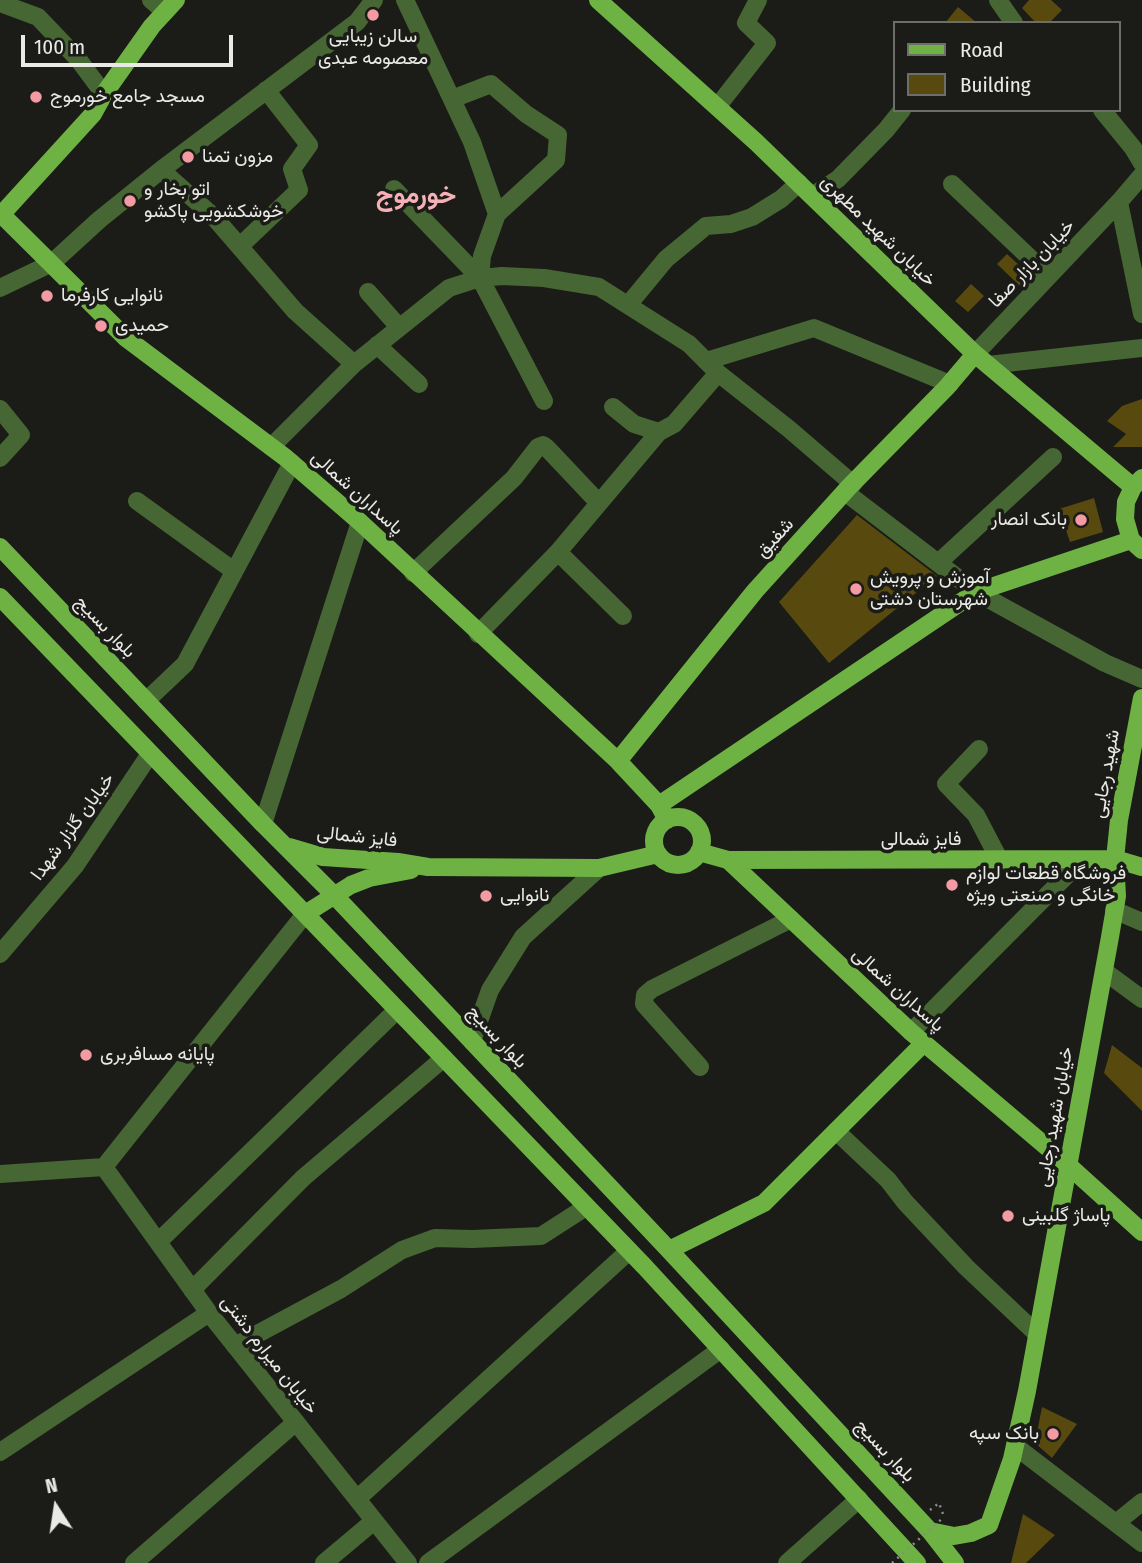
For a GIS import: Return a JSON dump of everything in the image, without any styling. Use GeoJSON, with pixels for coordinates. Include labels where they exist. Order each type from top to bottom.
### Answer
{"type":"FeatureCollection","features":[{"type":"Feature","properties":{"kind":"main road","name":"خیابان شهید مطهری"},"geometry":{"type":"LineString","coordinates":[[598,0],[718,107],[981,360],[1138,483]]}},
{"type":"Feature","properties":{"kind":"main road"},"geometry":{"type":"LineString","coordinates":[[1,215],[93,114],[152,26],[171,6]]}},
{"type":"Feature","properties":{"kind":"main road","name":"پاسداران شمالی"},"geometry":{"type":"LineString","coordinates":[[1,215],[126,338],[292,463],[360,522],[618,761],[663,812]]}},
{"type":"Feature","properties":{"kind":"main road","name":"شفیق"},"geometry":{"type":"LineString","coordinates":[[618,761],[755,590],[950,384],[981,360]]}},
{"type":"Feature","properties":{"kind":"main road"},"geometry":{"type":"LineString","coordinates":[[663,812],[687,819],[695,824],[700,832],[702,842],[693,860],[674,864],[665,861],[658,854],[654,845],[655,835],[663,812],[976,592],[1137,545],[1125,519],[1126,502],[1138,483]]}},
{"type":"Feature","properties":{"kind":"main road","name":"بلوار بسیج"},"geometry":{"type":"LineString","coordinates":[[0,547],[513,1084],[930,1531],[955,1563]]}},
{"type":"Feature","properties":{"kind":"main road"},"geometry":{"type":"LineString","coordinates":[[0,597],[629,1251],[917,1563]]}},
{"type":"Feature","properties":{"kind":"main road","name":"شهید رجایی"},"geometry":{"type":"LineString","coordinates":[[1115,859],[1119,820],[1142,698]]}},
{"type":"Feature","properties":{"kind":"main road","name":"فایز شمالی"},"geometry":{"type":"LineString","coordinates":[[282,845],[323,857],[428,867],[598,868],[658,854]]}},
{"type":"Feature","properties":{"kind":"main road","name":"پاسداران شمالی"},"geometry":{"type":"LineString","coordinates":[[699,852],[728,860],[918,1037],[1142,1232]]}},
{"type":"Feature","properties":{"kind":"main road","name":"فایز شمالی"},"geometry":{"type":"LineString","coordinates":[[728,860],[1115,859],[1142,867]]}},
{"type":"Feature","properties":{"kind":"main road","name":"خیابان شهید رجایی"},"geometry":{"type":"LineString","coordinates":[[930,1531],[954,1536],[971,1533],[989,1525],[1015,1446],[1104,971],[1116,896],[1115,859]]}},
{"type":"Feature","properties":{"kind":"main road","name":"فایز شمالی"},"geometry":{"type":"LineString","coordinates":[[305,914],[334,895],[369,878],[428,867]]}},
{"type":"Feature","properties":{"kind":"main road"},"geometry":{"type":"LineString","coordinates":[[669,1250],[764,1203],[836,1131],[918,1037]]}},
{"type":"Feature","properties":{"kind":"main road"},"geometry":{"type":"LineString","coordinates":[[489,1106],[513,1084]]}},
{"type":"Feature","properties":{"kind":"street"},"geometry":{"type":"LineString","coordinates":[[151,0],[171,6]]}},
{"type":"Feature","properties":{"kind":"street"},"geometry":{"type":"LineString","coordinates":[[0,288],[52,263],[99,220],[161,170],[357,22],[374,0]]}},
{"type":"Feature","properties":{"kind":"street"},"geometry":{"type":"LineString","coordinates":[[405,0],[472,142],[498,214]]}},
{"type":"Feature","properties":{"kind":"street"},"geometry":{"type":"LineString","coordinates":[[718,107],[767,43],[746,23],[758,0]]}},
{"type":"Feature","properties":{"kind":"street"},"geometry":{"type":"LineString","coordinates":[[998,0],[1013,21]]}},
{"type":"Feature","properties":{"kind":"street"},"geometry":{"type":"LineString","coordinates":[[0,3],[38,17],[78,59],[104,94]]}},
{"type":"Feature","properties":{"kind":"street"},"geometry":{"type":"LineString","coordinates":[[452,99],[491,84],[526,114],[558,135],[556,160],[498,214],[482,256],[480,278]]}},
{"type":"Feature","properties":{"kind":"street"},"geometry":{"type":"LineString","coordinates":[[240,246],[299,190],[292,169],[309,145],[266,90]]}},
{"type":"Feature","properties":{"kind":"street"},"geometry":{"type":"LineString","coordinates":[[628,305],[666,259],[706,226],[731,224],[752,217],[781,199],[838,179],[900,112]]}},
{"type":"Feature","properties":{"kind":"street"},"geometry":{"type":"LineString","coordinates":[[1103,112],[1142,163]]}},
{"type":"Feature","properties":{"kind":"street"},"geometry":{"type":"LineString","coordinates":[[161,170],[214,217],[295,311],[354,364]]}},
{"type":"Feature","properties":{"kind":"street"},"geometry":{"type":"LineString","coordinates":[[1142,175],[1119,202],[1142,314]]}},
{"type":"Feature","properties":{"kind":"street"},"geometry":{"type":"LineString","coordinates":[[952,184],[1049,276]]}},
{"type":"Feature","properties":{"kind":"street"},"geometry":{"type":"LineString","coordinates":[[394,189],[480,278],[544,401]]}},
{"type":"Feature","properties":{"kind":"street","name":"خیابان بازار صفا"},"geometry":{"type":"LineString","coordinates":[[981,360],[1049,276],[1119,202]]}},
{"type":"Feature","properties":{"kind":"street"},"geometry":{"type":"LineString","coordinates":[[271,447],[354,364],[449,288],[480,278],[502,276],[544,278],[599,287],[689,344],[712,367],[789,429],[849,488],[976,592],[1105,663],[1142,679]]}},
{"type":"Feature","properties":{"kind":"street"},"geometry":{"type":"LineString","coordinates":[[368,292],[399,327]]}},
{"type":"Feature","properties":{"kind":"street"},"geometry":{"type":"LineString","coordinates":[[478,634],[558,552],[659,432],[674,424],[712,367],[814,328],[950,384]]}},
{"type":"Feature","properties":{"kind":"street"},"geometry":{"type":"LineString","coordinates":[[377,345],[419,384]]}},
{"type":"Feature","properties":{"kind":"street"},"geometry":{"type":"LineString","coordinates":[[981,360],[1142,348]]}},
{"type":"Feature","properties":{"kind":"street"},"geometry":{"type":"LineString","coordinates":[[613,408],[634,424],[659,432]]}},
{"type":"Feature","properties":{"kind":"street"},"geometry":{"type":"LineString","coordinates":[[0,410],[22,435],[0,458]]}},
{"type":"Feature","properties":{"kind":"street"},"geometry":{"type":"LineString","coordinates":[[413,573],[514,478],[538,447],[543,445],[598,502]]}},
{"type":"Feature","properties":{"kind":"street"},"geometry":{"type":"LineString","coordinates":[[938,563],[1053,457]]}},
{"type":"Feature","properties":{"kind":"street"},"geometry":{"type":"LineString","coordinates":[[146,701],[185,664],[292,463]]}},
{"type":"Feature","properties":{"kind":"street"},"geometry":{"type":"LineString","coordinates":[[138,501],[234,571]]}},
{"type":"Feature","properties":{"kind":"street"},"geometry":{"type":"LineString","coordinates":[[262,824],[360,522]]}},
{"type":"Feature","properties":{"kind":"street"},"geometry":{"type":"LineString","coordinates":[[558,552],[623,616]]}},
{"type":"Feature","properties":{"kind":"street"},"geometry":{"type":"LineString","coordinates":[[979,749],[946,784],[976,814],[1000,861]]}},
{"type":"Feature","properties":{"kind":"street","name":"خیابان گلزار شهدا"},"geometry":{"type":"LineString","coordinates":[[0,954],[75,866],[150,754]]}},
{"type":"Feature","properties":{"kind":"street"},"geometry":{"type":"LineString","coordinates":[[918,1037],[1082,860]]}},
{"type":"Feature","properties":{"kind":"street"},"geometry":{"type":"LineString","coordinates":[[472,1041],[490,990],[523,937],[598,868]]}},
{"type":"Feature","properties":{"kind":"street"},"geometry":{"type":"LineString","coordinates":[[1114,910],[1142,922]]}},
{"type":"Feature","properties":{"kind":"street"},"geometry":{"type":"LineString","coordinates":[[0,1174],[104,1167],[305,914]]}},
{"type":"Feature","properties":{"kind":"street"},"geometry":{"type":"LineString","coordinates":[[700,1067],[644,1004],[645,995],[790,919]]}},
{"type":"Feature","properties":{"kind":"street"},"geometry":{"type":"LineString","coordinates":[[1104,971],[1142,999]]}},
{"type":"Feature","properties":{"kind":"street"},"geometry":{"type":"LineString","coordinates":[[158,1242],[397,1010]]}},
{"type":"Feature","properties":{"kind":"street"},"geometry":{"type":"LineString","coordinates":[[192,1290],[303,1178],[444,1058]]}},
{"type":"Feature","properties":{"kind":"street"},"geometry":{"type":"LineString","coordinates":[[836,1131],[888,1180],[966,1267],[1037,1334]]}},
{"type":"Feature","properties":{"kind":"street","name":"خیابان میرارم دشتی"},"geometry":{"type":"LineString","coordinates":[[104,1167],[209,1313],[408,1563]]}},
{"type":"Feature","properties":{"kind":"street"},"geometry":{"type":"LineString","coordinates":[[235,1346],[341,1289],[402,1250],[435,1238],[541,1236],[586,1206]]}},
{"type":"Feature","properties":{"kind":"street"},"geometry":{"type":"LineString","coordinates":[[357,1499],[629,1251]]}},
{"type":"Feature","properties":{"kind":"street"},"geometry":{"type":"LineString","coordinates":[[0,1452],[209,1313]]}},
{"type":"Feature","properties":{"kind":"street"},"geometry":{"type":"LineString","coordinates":[[428,1563],[721,1349]]}},
{"type":"Feature","properties":{"kind":"street"},"geometry":{"type":"LineString","coordinates":[[134,1563],[296,1422]]}},
{"type":"Feature","properties":{"kind":"street"},"geometry":{"type":"LineString","coordinates":[[1015,1446],[1142,1543]]}},
{"type":"Feature","properties":{"kind":"street"},"geometry":{"type":"LineString","coordinates":[[787,1563],[859,1499]]}},
{"type":"Feature","properties":{"kind":"street"},"geometry":{"type":"LineString","coordinates":[[1116,1523],[1142,1502]]}},
{"type":"Feature","properties":{"kind":"street"},"geometry":{"type":"LineString","coordinates":[[324,1563],[374,1521]]}},
{"type":"Feature","properties":{"kind":"path"},"geometry":{"type":"LineString","coordinates":[[892,1563],[944,1517],[939,1503]]}},
{"type":"Feature","properties":{"kind":"building"},"geometry":{"type":"Polygon","coordinates":[[[1029,0],[1051,0],[1062,10],[1051,21],[1034,21],[1022,8],[1029,0]]]}},
{"type":"Feature","properties":{"kind":"building"},"geometry":{"type":"Polygon","coordinates":[[[958,7],[975,21],[947,21],[958,7]]]}},
{"type":"Feature","properties":{"kind":"building"},"geometry":{"type":"Polygon","coordinates":[[[1007,254],[1032,277],[1022,288],[997,264],[1007,254]]]}},
{"type":"Feature","properties":{"kind":"building"},"geometry":{"type":"Polygon","coordinates":[[[971,284],[984,296],[968,312],[955,301],[971,284]]]}},
{"type":"Feature","properties":{"kind":"building"},"geometry":{"type":"Polygon","coordinates":[[[1142,399],[1142,447],[1113,447],[1126,434],[1107,421],[1122,406],[1142,399]]]}},
{"type":"Feature","properties":{"kind":"building","name":"بانک انصار"},"geometry":{"type":"Polygon","coordinates":[[[1094,498],[1103,532],[1070,542],[1059,509],[1094,498]]]}},
{"type":"Feature","properties":{"kind":"building","name":"آموزش و پرویش شهرستان دشتی"},"geometry":{"type":"Polygon","coordinates":[[[857,515],[937,576],[829,663],[779,602],[857,515]]]}},
{"type":"Feature","properties":{"kind":"building"},"geometry":{"type":"Polygon","coordinates":[[[1112,1045],[1142,1068],[1142,1111],[1104,1073],[1112,1045]]]}},
{"type":"Feature","properties":{"kind":"building","name":"بانک سپه"},"geometry":{"type":"Polygon","coordinates":[[[1042,1407],[1077,1424],[1052,1458],[1035,1443],[1042,1407]]]}},
{"type":"Feature","properties":{"kind":"building"},"geometry":{"type":"Polygon","coordinates":[[[1023,1514],[1055,1535],[1026,1563],[1011,1563],[1023,1514]]]}},
{"type":"Feature","properties":{"kind":"place","name":"سالن زیبایی معصومه عبدی"},"geometry":{"type":"Point","coordinates":[373,15]}},
{"type":"Feature","properties":{"kind":"place","name":"مسجد جامع خورموج"},"geometry":{"type":"Point","coordinates":[36,97]}},
{"type":"Feature","properties":{"kind":"place","name":"مزون تمنا"},"geometry":{"type":"Point","coordinates":[188,157]}},
{"type":"Feature","properties":{"kind":"place","name":"اتو بخار و خوشکشویی پاکشو"},"geometry":{"type":"Point","coordinates":[130,201]}},
{"type":"Feature","properties":{"kind":"place","name":"نانوایی کارفرما"},"geometry":{"type":"Point","coordinates":[47,296]}},
{"type":"Feature","properties":{"kind":"place","name":"حمیدی"},"geometry":{"type":"Point","coordinates":[101,326]}},
{"type":"Feature","properties":{"kind":"place","name":"بانک انصار"},"geometry":{"type":"Point","coordinates":[1081,520]}},
{"type":"Feature","properties":{"kind":"place","name":"آموزش و پرویش شهرستان دشتی"},"geometry":{"type":"Point","coordinates":[856,589]}},
{"type":"Feature","properties":{"kind":"place","name":"فروشگاه قطعات لوازم خانگی و صنعتی ویژه"},"geometry":{"type":"Point","coordinates":[952,885]}},
{"type":"Feature","properties":{"kind":"place","name":"نانوایی"},"geometry":{"type":"Point","coordinates":[486,896]}},
{"type":"Feature","properties":{"kind":"place","name":"پایانه مسافربری"},"geometry":{"type":"Point","coordinates":[86,1055]}},
{"type":"Feature","properties":{"kind":"place","name":"پاساژ گلبینی"},"geometry":{"type":"Point","coordinates":[1008,1216]}},
{"type":"Feature","properties":{"kind":"place","name":"بانک سپه"},"geometry":{"type":"Point","coordinates":[1053,1434]}},
{"type":"Feature","properties":{"kind":"district","name":"خورموج"},"geometry":{"type":"Point","coordinates":[416,196]}}]}
